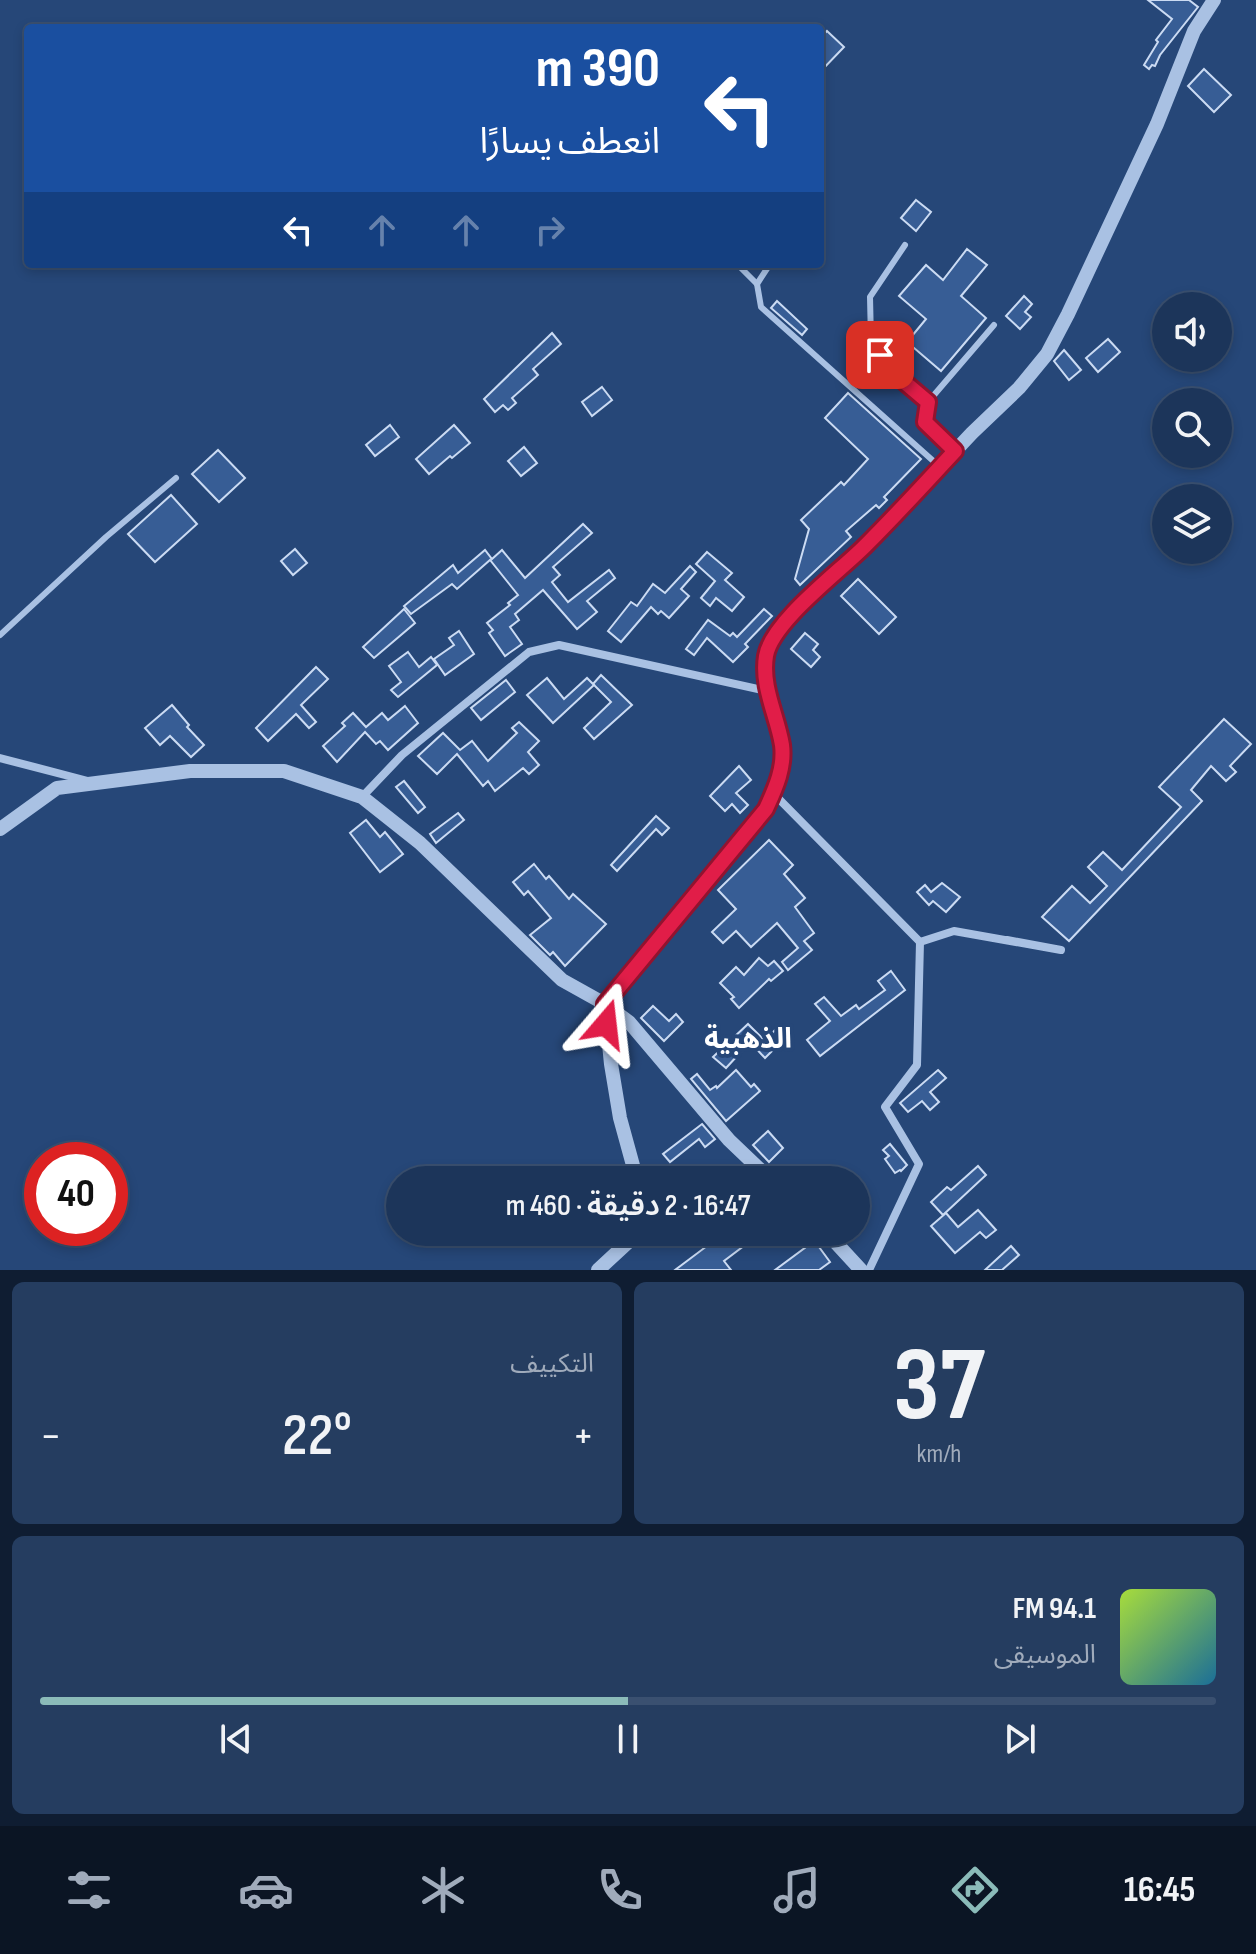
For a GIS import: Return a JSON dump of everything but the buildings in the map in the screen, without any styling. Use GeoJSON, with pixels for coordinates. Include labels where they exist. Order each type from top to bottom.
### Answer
{"type":"FeatureCollection","features":[{"type":"Feature","properties":{"kind":"street"},"geometry":{"type":"LineString","coordinates":[[633,1166],[620,1118],[605,1004],[766,809],[779,781],[782,747],[767,691],[767,652],[778,632],[801,606],[865,547],[1019,388],[1047,354],[1157,124],[1194,31],[1214,0]]}},
{"type":"Feature","properties":{"kind":"street"},"geometry":{"type":"LineString","coordinates":[[362,797],[402,755],[529,652],[559,645],[767,691]]}},
{"type":"Feature","properties":{"kind":"street"},"geometry":{"type":"LineString","coordinates":[[0,758],[97,783]]}},
{"type":"Feature","properties":{"kind":"street"},"geometry":{"type":"LineString","coordinates":[[0,829],[57,788],[190,771],[284,771],[362,797],[420,843],[562,980],[605,1004],[629,1022],[729,1140],[756,1166]]}},
{"type":"Feature","properties":{"kind":"street"},"geometry":{"type":"LineString","coordinates":[[773,793],[920,942],[917,1065],[885,1107],[919,1164],[869,1270]]}},
{"type":"Feature","properties":{"kind":"street"},"geometry":{"type":"LineString","coordinates":[[920,942],[954,931],[1061,950],[1007,940]]}},
{"type":"Feature","properties":{"kind":"street"},"geometry":{"type":"LineString","coordinates":[[598,1270],[624,1246]]}},
{"type":"Feature","properties":{"kind":"street"},"geometry":{"type":"LineString","coordinates":[[839,1246],[861,1270]]}},
{"type":"Feature","properties":{"kind":"lane"},"geometry":{"type":"LineString","coordinates":[[905,245],[870,297],[871,341],[889,369],[928,402]]}},
{"type":"Feature","properties":{"kind":"lane"},"geometry":{"type":"LineString","coordinates":[[741,268],[757,284],[761,307],[940,467]]}},
{"type":"Feature","properties":{"kind":"lane"},"geometry":{"type":"LineString","coordinates":[[757,284],[767,268]]}},
{"type":"Feature","properties":{"kind":"lane"},"geometry":{"type":"LineString","coordinates":[[955,451],[925,422],[928,402],[994,325]]}},
{"type":"Feature","properties":{"kind":"lane"},"geometry":{"type":"LineString","coordinates":[[0,635],[106,537],[176,478]]}},
{"type":"Feature","properties":{"kind":"district","name":"الذهبية"},"geometry":{"type":"Point","coordinates":[748,1039]}},
{"type":"Feature","properties":{"kind":"route"},"geometry":{"type":"LineString","coordinates":[[606,1024],[605,1004],[766,809],[779,781],[782,747],[765,672],[767,652],[778,632],[801,606],[865,547],[955,451],[925,422],[928,402],[889,369],[880,355]]}}]}
